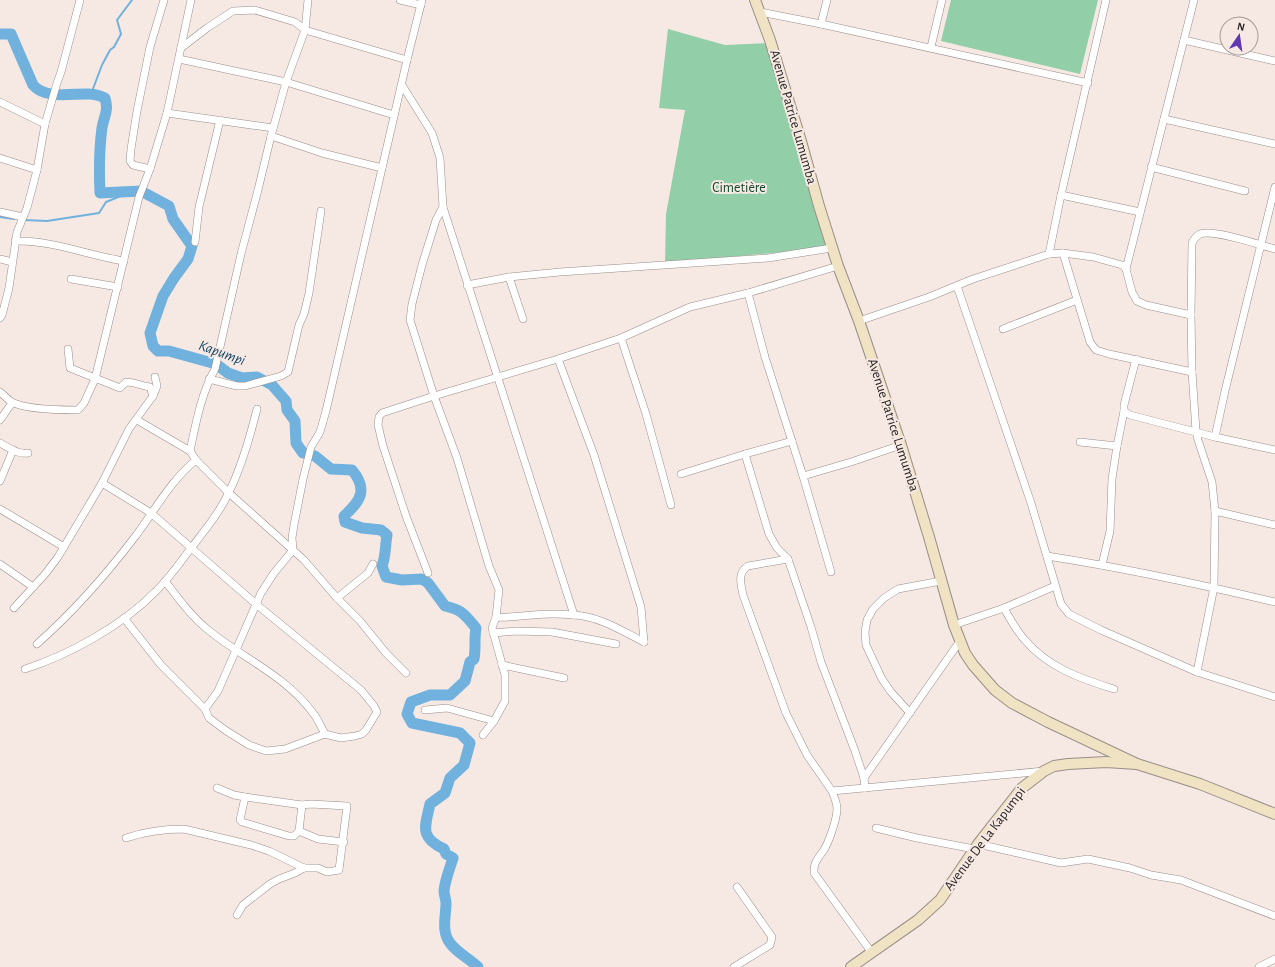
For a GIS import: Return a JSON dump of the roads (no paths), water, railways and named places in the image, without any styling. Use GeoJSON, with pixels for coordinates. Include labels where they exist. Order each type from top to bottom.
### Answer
{"type":"FeatureCollection","features":[{"type":"Feature","properties":{"kind":"street"},"geometry":{"type":"LineString","coordinates":[[0,318],[9,288],[15,241],[37,170],[45,124],[61,72],[80,0]]}},
{"type":"Feature","properties":{"kind":"street"},"geometry":{"type":"LineString","coordinates":[[150,169],[133,165],[130,161],[130,149],[150,47],[164,0]]}},
{"type":"Feature","properties":{"kind":"street"},"geometry":{"type":"LineString","coordinates":[[0,392],[12,403],[25,406],[58,410],[78,410],[84,403],[95,379],[139,198],[150,169],[166,113],[182,48],[191,0]]}},
{"type":"Feature","properties":{"kind":"street"},"geometry":{"type":"LineString","coordinates":[[190,451],[200,405],[209,379],[215,369],[241,254],[273,128],[286,82],[304,30],[308,0]]}},
{"type":"Feature","properties":{"kind":"street"},"geometry":{"type":"LineString","coordinates":[[205,709],[218,691],[256,604],[274,573],[293,550],[292,538],[294,524],[306,465],[311,447],[320,432],[407,60],[422,2],[400,0]]}},
{"type":"Feature","properties":{"kind":"street","name":"Avenue Patrice Lumumba"},"geometry":{"type":"LineString","coordinates":[[755,0],[770,40],[801,141],[818,206],[838,266],[859,320],[901,445],[954,625],[965,653],[995,690],[1012,703],[1048,722],[1137,764]]}},
{"type":"Feature","properties":{"kind":"street"},"geometry":{"type":"LineString","coordinates":[[821,24],[827,0]]}},
{"type":"Feature","properties":{"kind":"street"},"geometry":{"type":"LineString","coordinates":[[931,48],[942,0]]}},
{"type":"Feature","properties":{"kind":"street"},"geometry":{"type":"LineString","coordinates":[[1048,254],[1106,0]]}},
{"type":"Feature","properties":{"kind":"street"},"geometry":{"type":"LineString","coordinates":[[1191,315],[1146,305],[1137,301],[1132,292],[1126,269],[1194,0]]}},
{"type":"Feature","properties":{"kind":"street"},"geometry":{"type":"LineString","coordinates":[[182,48],[233,10],[255,10],[295,22],[304,30],[407,60]]}},
{"type":"Feature","properties":{"kind":"street"},"geometry":{"type":"LineString","coordinates":[[760,12],[1088,83]]}},
{"type":"Feature","properties":{"kind":"street"},"geometry":{"type":"LineString","coordinates":[[1184,40],[1275,61]]}},
{"type":"Feature","properties":{"kind":"street"},"geometry":{"type":"LineString","coordinates":[[179,59],[286,82],[394,115]]}},
{"type":"Feature","properties":{"kind":"street"},"geometry":{"type":"LineString","coordinates":[[402,85],[432,133],[440,158],[443,207],[574,615]]}},
{"type":"Feature","properties":{"kind":"street"},"geometry":{"type":"LineString","coordinates":[[0,102],[45,124]]}},
{"type":"Feature","properties":{"kind":"street"},"geometry":{"type":"LineString","coordinates":[[166,113],[273,128]]}},
{"type":"Feature","properties":{"kind":"street"},"geometry":{"type":"LineString","coordinates":[[1164,119],[1275,144]]}},
{"type":"Feature","properties":{"kind":"street"},"geometry":{"type":"LineString","coordinates":[[195,242],[199,207],[220,120]]}},
{"type":"Feature","properties":{"kind":"street"},"geometry":{"type":"LineString","coordinates":[[271,136],[322,153],[382,168]]}},
{"type":"Feature","properties":{"kind":"street"},"geometry":{"type":"LineString","coordinates":[[0,161],[37,170]]}},
{"type":"Feature","properties":{"kind":"street"},"geometry":{"type":"LineString","coordinates":[[1151,167],[1245,191]]}},
{"type":"Feature","properties":{"kind":"street"},"geometry":{"type":"LineString","coordinates":[[1216,437],[1225,391],[1275,187]]}},
{"type":"Feature","properties":{"kind":"street"},"geometry":{"type":"LineString","coordinates":[[1061,194],[1140,212]]}},
{"type":"Feature","properties":{"kind":"street"},"geometry":{"type":"LineString","coordinates":[[443,207],[436,220],[422,265],[412,304],[410,320],[434,396],[457,458],[490,566],[499,590],[496,618],[492,628],[505,675],[505,701],[494,721],[483,735]]}},
{"type":"Feature","properties":{"kind":"street"},"geometry":{"type":"LineString","coordinates":[[209,379],[237,386],[245,386],[281,376],[288,372],[299,325],[304,314],[309,293],[321,211]]}},
{"type":"Feature","properties":{"kind":"street"},"geometry":{"type":"LineString","coordinates":[[0,212],[23,217]]}},
{"type":"Feature","properties":{"kind":"street"},"geometry":{"type":"LineString","coordinates":[[1197,672],[1214,587],[1215,511],[1212,482],[1196,431],[1192,372],[1192,243],[1196,236],[1202,233],[1223,235],[1275,249]]}},
{"type":"Feature","properties":{"kind":"street"},"geometry":{"type":"LineString","coordinates":[[15,241],[29,241],[65,247],[103,258],[124,261]]}},
{"type":"Feature","properties":{"kind":"street"},"geometry":{"type":"LineString","coordinates":[[467,285],[509,277],[574,271],[768,258],[832,248]]}},
{"type":"Feature","properties":{"kind":"street"},"geometry":{"type":"LineString","coordinates":[[1063,253],[1090,342],[1096,350],[1192,372]]}},
{"type":"Feature","properties":{"kind":"street"},"geometry":{"type":"LineString","coordinates":[[859,320],[929,297],[973,279],[1048,254],[1077,254],[1115,262],[1126,269]]}},
{"type":"Feature","properties":{"kind":"street"},"geometry":{"type":"LineString","coordinates":[[0,259],[12,262]]}},
{"type":"Feature","properties":{"kind":"street"},"geometry":{"type":"LineString","coordinates":[[428,573],[406,516],[383,446],[378,425],[379,417],[382,413],[621,338],[690,307],[748,293],[838,266]]}},
{"type":"Feature","properties":{"kind":"street"},"geometry":{"type":"LineString","coordinates":[[509,277],[523,319]]}},
{"type":"Feature","properties":{"kind":"street"},"geometry":{"type":"LineString","coordinates":[[71,279],[118,287]]}},
{"type":"Feature","properties":{"kind":"street"},"geometry":{"type":"LineString","coordinates":[[957,286],[1031,503],[1061,604],[1070,614],[1100,630],[1197,672],[1275,697]]}},
{"type":"Feature","properties":{"kind":"street"},"geometry":{"type":"LineString","coordinates":[[748,293],[765,357],[803,476],[831,572]]}},
{"type":"Feature","properties":{"kind":"street"},"geometry":{"type":"LineString","coordinates":[[1003,329],[1077,300]]}},
{"type":"Feature","properties":{"kind":"street"},"geometry":{"type":"LineString","coordinates":[[621,338],[646,414],[671,505]]}},
{"type":"Feature","properties":{"kind":"street"},"geometry":{"type":"LineString","coordinates":[[68,349],[70,368],[120,388],[126,382],[134,382],[141,386],[150,387],[153,396]]}},
{"type":"Feature","properties":{"kind":"street"},"geometry":{"type":"LineString","coordinates":[[496,618],[534,615],[574,615],[600,620],[644,642],[641,607],[594,455],[558,359]]}},
{"type":"Feature","properties":{"kind":"street"},"geometry":{"type":"LineString","coordinates":[[1102,565],[1110,531],[1112,479],[1117,446],[1124,405],[1136,359]]}},
{"type":"Feature","properties":{"kind":"street"},"geometry":{"type":"LineString","coordinates":[[14,608],[46,573],[64,547],[102,483],[130,430],[153,396],[157,386],[155,377]]}},
{"type":"Feature","properties":{"kind":"street"},"geometry":{"type":"LineString","coordinates":[[0,420],[12,403]]}},
{"type":"Feature","properties":{"kind":"street"},"geometry":{"type":"LineString","coordinates":[[25,669],[66,652],[102,633],[143,604],[165,581],[191,548],[229,493],[245,451],[257,409]]}},
{"type":"Feature","properties":{"kind":"street"},"geometry":{"type":"LineString","coordinates":[[1124,411],[1130,415],[1216,437],[1275,450]]}},
{"type":"Feature","properties":{"kind":"street"},"geometry":{"type":"LineString","coordinates":[[137,420],[190,451],[196,460],[229,493],[304,560],[336,598],[360,621],[386,653],[406,673]]}},
{"type":"Feature","properties":{"kind":"street"},"geometry":{"type":"LineString","coordinates":[[681,474],[792,441]]}},
{"type":"Feature","properties":{"kind":"street"},"geometry":{"type":"LineString","coordinates":[[1080,442],[1117,446]]}},
{"type":"Feature","properties":{"kind":"street"},"geometry":{"type":"LineString","coordinates":[[0,443],[24,454],[28,453]]}},
{"type":"Feature","properties":{"kind":"street"},"geometry":{"type":"LineString","coordinates":[[803,476],[852,462],[901,445]]}},
{"type":"Feature","properties":{"kind":"street"},"geometry":{"type":"LineString","coordinates":[[0,482],[13,450]]}},
{"type":"Feature","properties":{"kind":"street"},"geometry":{"type":"LineString","coordinates":[[745,454],[769,534],[777,548],[788,559],[821,662],[864,778],[865,788]]}},
{"type":"Feature","properties":{"kind":"street"},"geometry":{"type":"LineString","coordinates":[[37,644],[82,600],[134,538],[151,513],[177,480],[196,460]]}},
{"type":"Feature","properties":{"kind":"street"},"geometry":{"type":"LineString","coordinates":[[102,483],[151,513],[256,604],[361,690],[377,712],[373,720],[362,734],[341,738],[324,734],[285,749],[266,751],[249,745],[209,718],[205,709],[161,665],[124,618]]}},
{"type":"Feature","properties":{"kind":"street"},"geometry":{"type":"LineString","coordinates":[[0,508],[64,547]]}},
{"type":"Feature","properties":{"kind":"street"},"geometry":{"type":"LineString","coordinates":[[1215,511],[1275,525]]}},
{"type":"Feature","properties":{"kind":"street"},"geometry":{"type":"LineString","coordinates":[[1047,556],[1214,587],[1275,602]]}},
{"type":"Feature","properties":{"kind":"street"},"geometry":{"type":"LineString","coordinates":[[788,559],[748,566],[743,569],[741,573],[743,595],[786,714],[807,755],[832,791],[837,802],[837,812],[825,848],[814,866],[814,873],[872,953]]}},
{"type":"Feature","properties":{"kind":"street"},"geometry":{"type":"LineString","coordinates":[[0,564],[33,588]]}},
{"type":"Feature","properties":{"kind":"street"},"geometry":{"type":"LineString","coordinates":[[336,598],[368,573],[373,564]]}},
{"type":"Feature","properties":{"kind":"street"},"geometry":{"type":"LineString","coordinates":[[165,581],[194,617],[207,630],[278,678],[291,689],[313,713],[324,734]]}},
{"type":"Feature","properties":{"kind":"street"},"geometry":{"type":"LineString","coordinates":[[910,713],[891,692],[882,679],[866,645],[865,632],[867,620],[873,609],[884,598],[898,589],[941,581]]}},
{"type":"Feature","properties":{"kind":"street"},"geometry":{"type":"LineString","coordinates":[[954,625],[1004,608],[1055,586]]}},
{"type":"Feature","properties":{"kind":"street"},"geometry":{"type":"LineString","coordinates":[[1004,608],[1023,639],[1039,655],[1063,670],[1114,689]]}},
{"type":"Feature","properties":{"kind":"street"},"geometry":{"type":"LineString","coordinates":[[494,633],[516,631],[552,632],[616,644]]}},
{"type":"Feature","properties":{"kind":"street"},"geometry":{"type":"LineString","coordinates":[[864,778],[960,641]]}},
{"type":"Feature","properties":{"kind":"street"},"geometry":{"type":"LineString","coordinates":[[502,665],[564,678]]}},
{"type":"Feature","properties":{"kind":"street"},"geometry":{"type":"LineString","coordinates":[[425,710],[447,708],[494,721]]}},
{"type":"Feature","properties":{"kind":"street","name":"Avenue De La Kapumpi"},"geometry":{"type":"LineString","coordinates":[[851,967],[918,920],[940,900],[976,847],[1022,788],[1044,771],[1054,766],[1106,762],[1137,764],[1200,784],[1275,814]]}},
{"type":"Feature","properties":{"kind":"street"},"geometry":{"type":"LineString","coordinates":[[832,791],[1044,771]]}},
{"type":"Feature","properties":{"kind":"street"},"geometry":{"type":"LineString","coordinates":[[126,838],[140,834],[176,829],[184,830],[251,845],[269,851],[304,868],[318,868],[327,872],[340,870],[347,806],[302,805],[234,795],[217,788]]}},
{"type":"Feature","properties":{"kind":"street"},"geometry":{"type":"LineString","coordinates":[[245,797],[240,815],[240,820],[242,822],[289,836],[294,836],[299,831],[302,805]]}},
{"type":"Feature","properties":{"kind":"street"},"geometry":{"type":"LineString","coordinates":[[876,828],[917,838],[976,847],[1061,863],[1088,859],[1130,868],[1151,875],[1181,880],[1275,916]]}},
{"type":"Feature","properties":{"kind":"street"},"geometry":{"type":"LineString","coordinates":[[299,831],[318,839],[344,842]]}},
{"type":"Feature","properties":{"kind":"street"},"geometry":{"type":"LineString","coordinates":[[237,915],[243,905],[270,884],[304,868]]}},
{"type":"Feature","properties":{"kind":"street"},"geometry":{"type":"LineString","coordinates":[[737,887],[772,937],[770,945],[738,966]]}},
{"type":"Feature","properties":{"kind":"street"},"geometry":{"type":"LineString","coordinates":[[1259,967],[1275,959]]}},
{"type":"Feature","properties":{"kind":"waterway"},"geometry":{"type":"LineString","coordinates":[[91,94],[102,65],[121,34],[117,20],[132,0]]}},
{"type":"Feature","properties":{"kind":"waterway","name":"Kapumpi"},"geometry":{"type":"LineString","coordinates":[[0,34],[11,34],[33,85],[38,90],[45,93],[60,95],[92,94],[105,98],[106,110],[102,128],[99,169],[100,193],[141,191],[169,206],[173,219],[192,246],[188,259],[163,296],[150,333],[153,346],[158,351],[169,351],[216,364],[228,373],[242,378],[257,377],[272,385],[286,401],[287,410],[295,421],[296,443],[303,453],[315,456],[331,469],[352,470],[357,477],[360,483],[360,494],[355,505],[344,516],[345,522],[362,528],[381,530],[387,535],[385,555],[382,566],[386,577],[402,580],[422,579],[428,583],[445,606],[460,611],[476,628],[474,659],[470,662],[465,681],[450,695],[430,695],[411,702],[407,714],[412,723],[460,733],[470,743],[464,765],[450,778],[445,793],[430,804],[426,831],[427,836],[436,845],[444,849],[446,854],[453,858],[446,878],[444,891],[446,903],[445,928],[447,938],[456,950],[478,967]]}},
{"type":"Feature","properties":{"kind":"waterway"},"geometry":{"type":"LineString","coordinates":[[24,220],[47,221],[99,213],[106,202],[133,191]]}},
{"type":"Feature","properties":{"kind":"waterway"},"geometry":{"type":"LineString","coordinates":[[0,217],[14,219]]}},
{"type":"Feature","properties":{"kind":"park label","name":"Cimetière"},"geometry":{"type":"Point","coordinates":[739,188]}}]}
